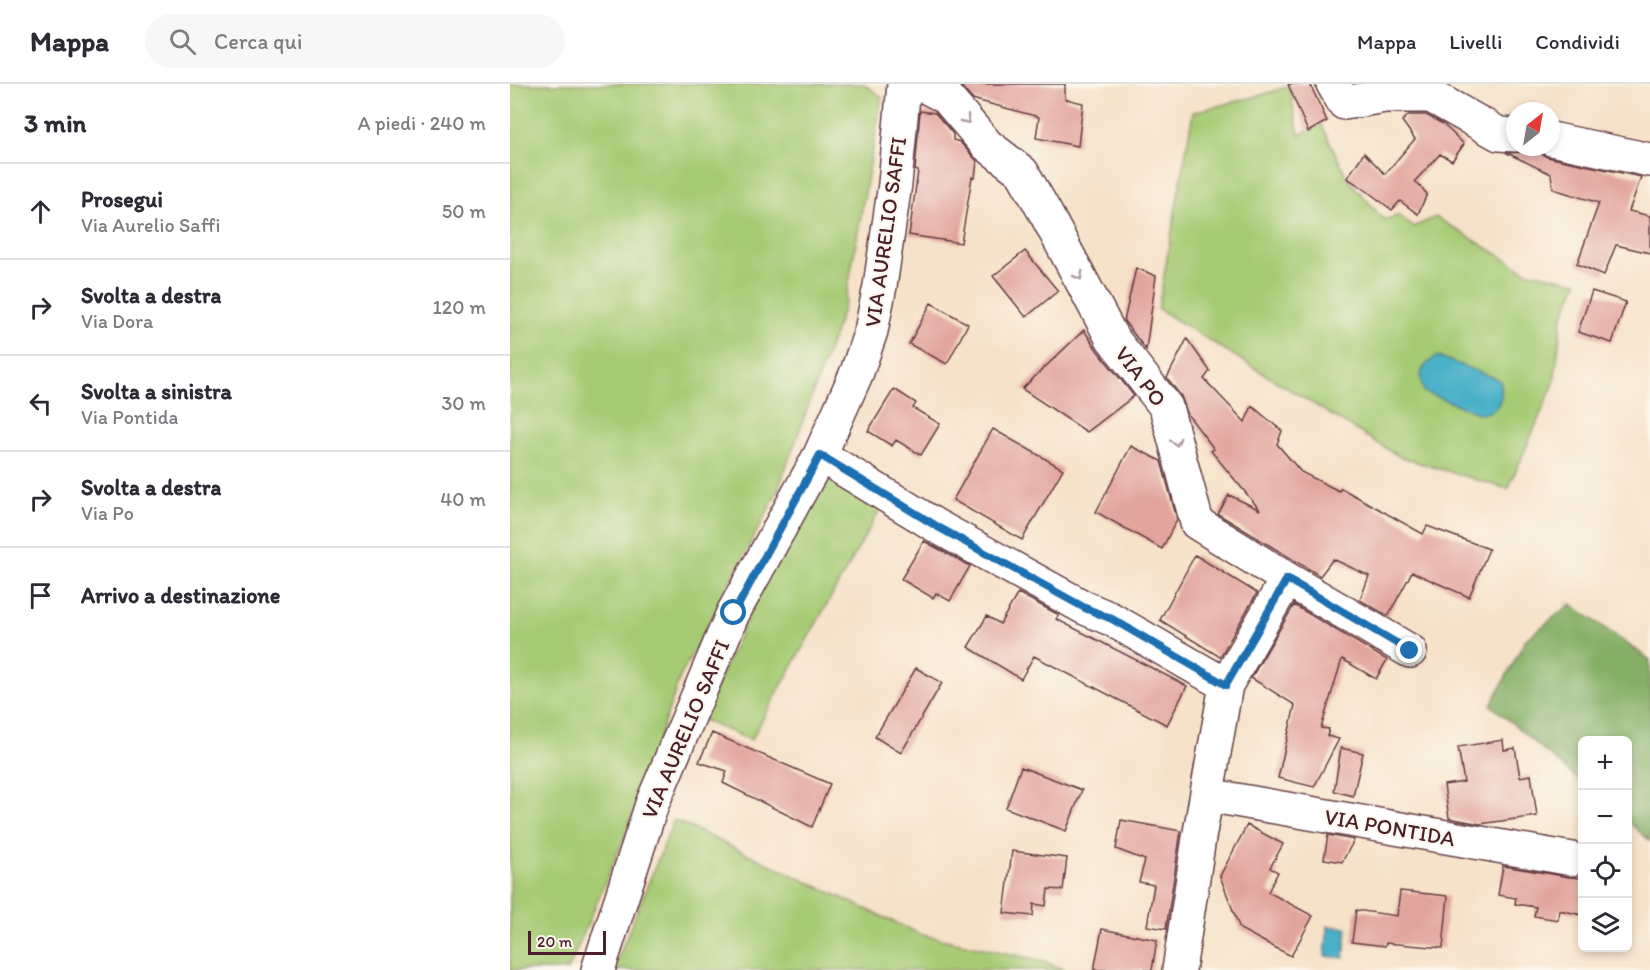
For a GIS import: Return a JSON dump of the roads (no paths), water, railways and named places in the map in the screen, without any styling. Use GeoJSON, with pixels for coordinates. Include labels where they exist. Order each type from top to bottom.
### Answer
{"type":"FeatureCollection","features":[{"type":"Feature","properties":{"kind":"street","name":"VIA AURELIO SAFFI"},"geometry":{"type":"LineString","coordinates":[[598,970],[652,804],[734,613],[820,455],[857,372],[871,331],[880,286],[895,184],[904,84]]}},
{"type":"Feature","properties":{"kind":"street","name":"VIA PO"},"geometry":{"type":"LineString","coordinates":[[921,84],[946,97],[987,145],[1022,172],[1112,338],[1166,407],[1197,522],[1287,579],[1410,651]]}},
{"type":"Feature","properties":{"kind":"street"},"geometry":{"type":"LineString","coordinates":[[1333,84],[1344,103],[1385,96],[1431,96],[1499,134],[1506,134]]}},
{"type":"Feature","properties":{"kind":"street"},"geometry":{"type":"LineString","coordinates":[[1560,142],[1650,160]]}},
{"type":"Feature","properties":{"kind":"street"},"geometry":{"type":"LineString","coordinates":[[820,455],[938,527],[1085,608],[1112,619],[1226,685]]}},
{"type":"Feature","properties":{"kind":"street"},"geometry":{"type":"LineString","coordinates":[[1179,970],[1226,685],[1287,579]]}},
{"type":"Feature","properties":{"kind":"street","name":"VIA PONTIDA"},"geometry":{"type":"LineString","coordinates":[[1207,795],[1572,859]]}},
{"type":"Feature","properties":{"kind":"water"},"geometry":{"type":"Polygon","coordinates":[[[1437,356],[1500,380],[1502,392],[1497,407],[1488,413],[1481,414],[1424,392],[1421,380],[1422,371],[1437,356]]]}},
{"type":"Feature","properties":{"kind":"water"},"geometry":{"type":"Polygon","coordinates":[[[1328,926],[1347,928],[1344,958],[1325,956],[1328,926]]]}}]}
